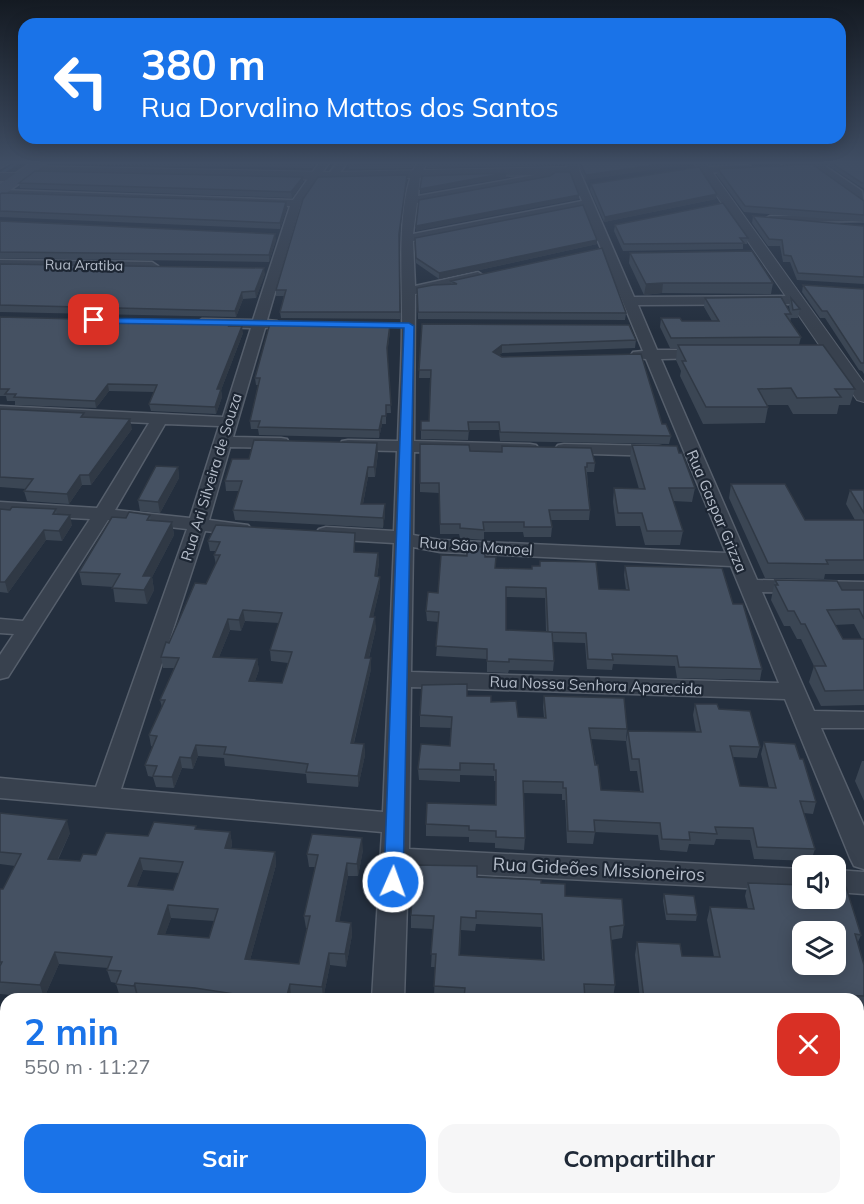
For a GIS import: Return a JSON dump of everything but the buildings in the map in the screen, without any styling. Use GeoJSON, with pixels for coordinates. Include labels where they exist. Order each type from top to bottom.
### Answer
{"type":"FeatureCollection","features":[{"type":"Feature","properties":{"kind":"street","name":"Rua Ari Silveira de Souza"},"geometry":{"type":"LineString","coordinates":[[106,796],[198,524],[259,324],[270,268],[280,235],[288,219]]}},
{"type":"Feature","properties":{"kind":"street"},"geometry":{"type":"LineString","coordinates":[[388,993],[396,823],[409,326],[408,240],[411,219]]}},
{"type":"Feature","properties":{"kind":"street"},"geometry":{"type":"LineString","coordinates":[[408,240],[467,219]]}},
{"type":"Feature","properties":{"kind":"street","name":"Rua Gaspar Grizza"},"geometry":{"type":"LineString","coordinates":[[600,219],[605,228],[609,253],[629,301],[633,326],[651,354],[864,858]]}},
{"type":"Feature","properties":{"kind":"street"},"geometry":{"type":"LineString","coordinates":[[755,219],[761,255],[792,293],[826,353],[864,396]]}},
{"type":"Feature","properties":{"kind":"street"},"geometry":{"type":"LineString","coordinates":[[771,219],[864,226]]}},
{"type":"Feature","properties":{"kind":"street","name":"Rua Aratiba"},"geometry":{"type":"LineString","coordinates":[[0,264],[168,267]]}},
{"type":"Feature","properties":{"kind":"street"},"geometry":{"type":"LineString","coordinates":[[408,291],[490,274]]}},
{"type":"Feature","properties":{"kind":"street"},"geometry":{"type":"LineString","coordinates":[[629,301],[792,293],[810,287]]}},
{"type":"Feature","properties":{"kind":"street"},"geometry":{"type":"LineString","coordinates":[[188,322],[282,325]]}},
{"type":"Feature","properties":{"kind":"street"},"geometry":{"type":"LineString","coordinates":[[628,355],[719,354]]}},
{"type":"Feature","properties":{"kind":"street"},"geometry":{"type":"LineString","coordinates":[[0,411],[229,422]]}},
{"type":"Feature","properties":{"kind":"street"},"geometry":{"type":"LineString","coordinates":[[0,672],[103,514],[160,419]]}},
{"type":"Feature","properties":{"kind":"street"},"geometry":{"type":"LineString","coordinates":[[222,442],[303,444]]}},
{"type":"Feature","properties":{"kind":"street"},"geometry":{"type":"LineString","coordinates":[[326,444],[693,452]]}},
{"type":"Feature","properties":{"kind":"street"},"geometry":{"type":"LineString","coordinates":[[0,508],[103,514],[212,527],[259,530]]}},
{"type":"Feature","properties":{"kind":"street","name":"Rua São Manoel"},"geometry":{"type":"LineString","coordinates":[[306,532],[388,536],[440,546],[738,560]]}},
{"type":"Feature","properties":{"kind":"street"},"geometry":{"type":"LineString","coordinates":[[749,586],[864,588]]}},
{"type":"Feature","properties":{"kind":"street"},"geometry":{"type":"LineString","coordinates":[[0,626],[29,628]]}},
{"type":"Feature","properties":{"kind":"street","name":"Rua Nossa Senhora Aparecida"},"geometry":{"type":"LineString","coordinates":[[400,680],[793,691]]}},
{"type":"Feature","properties":{"kind":"street"},"geometry":{"type":"LineString","coordinates":[[805,719],[864,720]]}},
{"type":"Feature","properties":{"kind":"street"},"geometry":{"type":"LineString","coordinates":[[0,788],[396,823]]}},
{"type":"Feature","properties":{"kind":"street","name":"Rua Gideões Missioneiros"},"geometry":{"type":"LineString","coordinates":[[394,859],[792,879]]}},
{"type":"Feature","properties":{"kind":"street"},"geometry":{"type":"LineString","coordinates":[[846,882],[864,883]]}},
{"type":"Feature","properties":{"kind":"route"},"geometry":{"type":"LineString","coordinates":[[94,320],[409,326],[393,882]]}}]}
